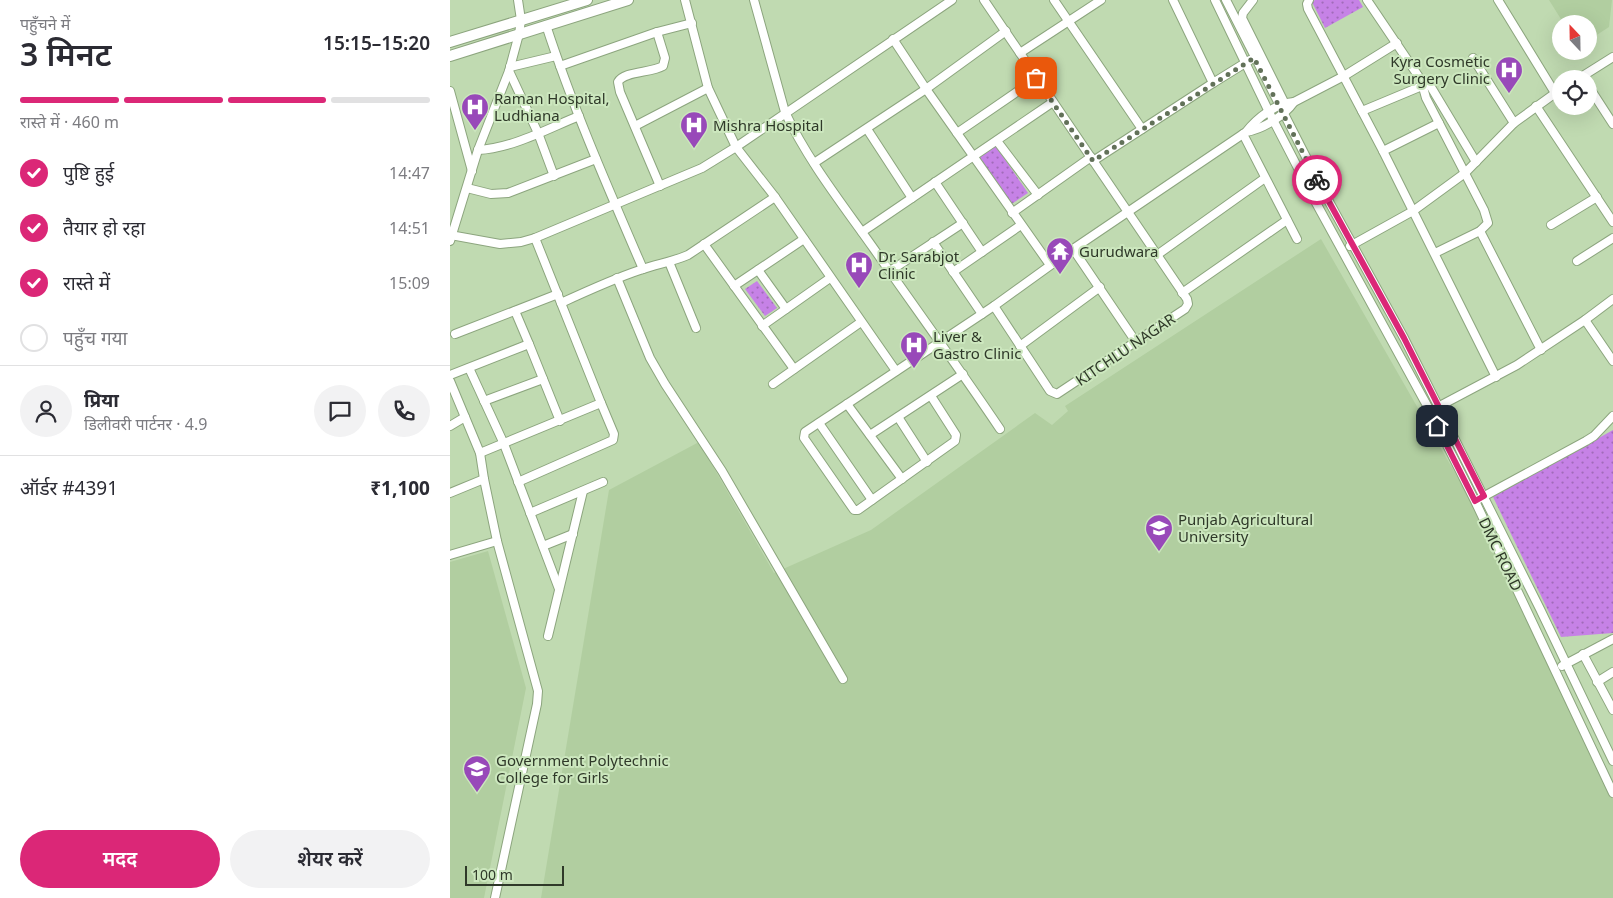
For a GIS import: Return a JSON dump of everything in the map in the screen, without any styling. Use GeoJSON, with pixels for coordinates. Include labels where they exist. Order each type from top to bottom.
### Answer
{"type":"FeatureCollection","features":[{"type":"Feature","properties":{"kind":"main road"},"geometry":{"type":"LineString","coordinates":[[450,42],[587,0]]}},
{"type":"Feature","properties":{"kind":"main road"},"geometry":{"type":"LineString","coordinates":[[450,56],[628,0]]}},
{"type":"Feature","properties":{"kind":"street"},"geometry":{"type":"LineString","coordinates":[[518,0],[521,20],[510,69],[478,150],[451,237],[500,244],[521,242],[535,238],[702,168],[952,0]]}},
{"type":"Feature","properties":{"kind":"street"},"geometry":{"type":"LineString","coordinates":[[685,0],[708,88],[736,146],[775,197],[896,371]]}},
{"type":"Feature","properties":{"kind":"street"},"geometry":{"type":"LineString","coordinates":[[754,0],[785,112],[791,125],[814,164],[1000,429]]}},
{"type":"Feature","properties":{"kind":"street","name":"KITCHLU NAGAR"},"geometry":{"type":"LineString","coordinates":[[984,0],[1188,302],[1185,309],[1057,394],[1053,394],[1020,346]]}},
{"type":"Feature","properties":{"kind":"street"},"geometry":{"type":"LineString","coordinates":[[1054,0],[1142,129]]}},
{"type":"Feature","properties":{"kind":"street"},"geometry":{"type":"LineString","coordinates":[[1020,53],[1101,0]]}},
{"type":"Feature","properties":{"kind":"street"},"geometry":{"type":"LineString","coordinates":[[1173,0],[1213,83]]}},
{"type":"Feature","properties":{"kind":"street","name":"DMC ROAD"},"geometry":{"type":"LineString","coordinates":[[1215,0],[1273,120],[1430,411],[1556,669],[1613,792]]}},
{"type":"Feature","properties":{"kind":"street"},"geometry":{"type":"LineString","coordinates":[[1226,0],[1254,58],[1284,108]]}},
{"type":"Feature","properties":{"kind":"street"},"geometry":{"type":"LineString","coordinates":[[1253,0],[1243,13],[1242,18],[1284,108],[1352,245],[1404,338],[1439,406],[1613,761]]}},
{"type":"Feature","properties":{"kind":"street"},"geometry":{"type":"LineString","coordinates":[[1309,0],[1306,4],[1308,9],[1382,150],[1496,377]]}},
{"type":"Feature","properties":{"kind":"street"},"geometry":{"type":"LineString","coordinates":[[1367,0],[1422,83],[1426,98],[1488,220],[1486,227],[1480,231],[1434,253]]}},
{"type":"Feature","properties":{"kind":"street"},"geometry":{"type":"LineString","coordinates":[[1498,0],[1552,82]]}},
{"type":"Feature","properties":{"kind":"street"},"geometry":{"type":"LineString","coordinates":[[560,66],[657,32],[692,23]]}},
{"type":"Feature","properties":{"kind":"street"},"geometry":{"type":"LineString","coordinates":[[546,25],[596,159],[644,268]]}},
{"type":"Feature","properties":{"kind":"street"},"geometry":{"type":"LineString","coordinates":[[657,32],[665,58],[663,66],[652,71],[623,76],[618,82],[620,92],[660,186]]}},
{"type":"Feature","properties":{"kind":"street"},"geometry":{"type":"LineString","coordinates":[[814,164],[926,89],[1006,32]]}},
{"type":"Feature","properties":{"kind":"street"},"geometry":{"type":"LineString","coordinates":[[893,39],[1012,213],[1050,265]]}},
{"type":"Feature","properties":{"kind":"street"},"geometry":{"type":"LineString","coordinates":[[931,396],[957,438],[954,443],[858,510],[854,510],[804,438],[805,432],[994,306],[1074,248],[1244,133],[1269,112],[1284,108],[1344,76],[1397,43]]}},
{"type":"Feature","properties":{"kind":"street"},"geometry":{"type":"LineString","coordinates":[[510,69],[556,56]]}},
{"type":"Feature","properties":{"kind":"street"},"geometry":{"type":"LineString","coordinates":[[1593,70],[1613,57]]}},
{"type":"Feature","properties":{"kind":"street"},"geometry":{"type":"LineString","coordinates":[[1012,213],[1092,159],[1254,58]]}},
{"type":"Feature","properties":{"kind":"street"},"geometry":{"type":"LineString","coordinates":[[1473,58],[1514,122]]}},
{"type":"Feature","properties":{"kind":"street"},"geometry":{"type":"LineString","coordinates":[[510,69],[538,133],[554,176]]}},
{"type":"Feature","properties":{"kind":"street"},"geometry":{"type":"LineString","coordinates":[[957,133],[1036,78]]}},
{"type":"Feature","properties":{"kind":"street"},"geometry":{"type":"LineString","coordinates":[[1362,111],[1422,83]]}},
{"type":"Feature","properties":{"kind":"street"},"geometry":{"type":"LineString","coordinates":[[1422,83],[1431,88],[1476,162]]}},
{"type":"Feature","properties":{"kind":"street"},"geometry":{"type":"LineString","coordinates":[[635,126],[708,88]]}},
{"type":"Feature","properties":{"kind":"street"},"geometry":{"type":"LineString","coordinates":[[450,91],[472,172]]}},
{"type":"Feature","properties":{"kind":"street"},"geometry":{"type":"LineString","coordinates":[[1342,251],[1413,211],[1465,173],[1514,122],[1552,95]]}},
{"type":"Feature","properties":{"kind":"street"},"geometry":{"type":"LineString","coordinates":[[1597,99],[1613,124]]}},
{"type":"Feature","properties":{"kind":"street"},"geometry":{"type":"LineString","coordinates":[[862,232],[1053,102]]}},
{"type":"Feature","properties":{"kind":"street"},"geometry":{"type":"LineString","coordinates":[[1536,106],[1613,222]]}},
{"type":"Feature","properties":{"kind":"street"},"geometry":{"type":"LineString","coordinates":[[1244,133],[1273,120],[1284,108]]}},
{"type":"Feature","properties":{"kind":"street"},"geometry":{"type":"LineString","coordinates":[[478,150],[498,148],[579,116]]}},
{"type":"Feature","properties":{"kind":"street"},"geometry":{"type":"LineString","coordinates":[[1382,150],[1439,123]]}},
{"type":"Feature","properties":{"kind":"street"},"geometry":{"type":"LineString","coordinates":[[867,129],[912,198]]}},
{"type":"Feature","properties":{"kind":"street"},"geometry":{"type":"LineString","coordinates":[[1244,133],[1297,239]]}},
{"type":"Feature","properties":{"kind":"street"},"geometry":{"type":"LineString","coordinates":[[998,141],[1038,194]]}},
{"type":"Feature","properties":{"kind":"street"},"geometry":{"type":"LineString","coordinates":[[467,188],[491,194],[508,193],[596,159]]}},
{"type":"Feature","properties":{"kind":"street"},"geometry":{"type":"LineString","coordinates":[[1157,255],[1265,178]]}},
{"type":"Feature","properties":{"kind":"street"},"geometry":{"type":"LineString","coordinates":[[936,182],[982,252]]}},
{"type":"Feature","properties":{"kind":"street"},"geometry":{"type":"LineString","coordinates":[[562,303],[617,278],[688,255],[775,197]]}},
{"type":"Feature","properties":{"kind":"street"},"geometry":{"type":"LineString","coordinates":[[1552,225],[1597,197]]}},
{"type":"Feature","properties":{"kind":"street"},"geometry":{"type":"LineString","coordinates":[[1182,293],[1287,220]]}},
{"type":"Feature","properties":{"kind":"street"},"geometry":{"type":"LineString","coordinates":[[890,271],[963,223]]}},
{"type":"Feature","properties":{"kind":"street"},"geometry":{"type":"LineString","coordinates":[[953,272],[1021,224]]}},
{"type":"Feature","properties":{"kind":"street"},"geometry":{"type":"LineString","coordinates":[[1480,231],[1541,350]]}},
{"type":"Feature","properties":{"kind":"street"},"geometry":{"type":"LineString","coordinates":[[518,482],[613,440],[614,434],[535,238]]}},
{"type":"Feature","properties":{"kind":"street"},"geometry":{"type":"LineString","coordinates":[[1577,261],[1613,238]]}},
{"type":"Feature","properties":{"kind":"street"},"geometry":{"type":"LineString","coordinates":[[734,286],[804,239]]}},
{"type":"Feature","properties":{"kind":"street"},"geometry":{"type":"LineString","coordinates":[[933,242],[982,314]]}},
{"type":"Feature","properties":{"kind":"street"},"geometry":{"type":"LineString","coordinates":[[704,244],[794,369]]}},
{"type":"Feature","properties":{"kind":"street"},"geometry":{"type":"LineString","coordinates":[[1074,248],[1136,342]]}},
{"type":"Feature","properties":{"kind":"street"},"geometry":{"type":"LineString","coordinates":[[669,262],[696,328]]}},
{"type":"Feature","properties":{"kind":"street"},"geometry":{"type":"LineString","coordinates":[[758,270],[786,309]]}},
{"type":"Feature","properties":{"kind":"street"},"geometry":{"type":"LineString","coordinates":[[617,278],[654,365],[722,471],[843,679]]}},
{"type":"Feature","properties":{"kind":"street"},"geometry":{"type":"LineString","coordinates":[[762,326],[830,278]]}},
{"type":"Feature","properties":{"kind":"street"},"geometry":{"type":"LineString","coordinates":[[994,306],[1020,346],[1100,288]]}},
{"type":"Feature","properties":{"kind":"street"},"geometry":{"type":"LineString","coordinates":[[454,334],[558,294]]}},
{"type":"Feature","properties":{"kind":"street"},"geometry":{"type":"LineString","coordinates":[[1430,411],[1496,377],[1541,350],[1613,299]]}},
{"type":"Feature","properties":{"kind":"street"},"geometry":{"type":"LineString","coordinates":[[515,310],[560,421]]}},
{"type":"Feature","properties":{"kind":"street"},"geometry":{"type":"LineString","coordinates":[[1585,320],[1613,361]]}},
{"type":"Feature","properties":{"kind":"street"},"geometry":{"type":"LineString","coordinates":[[773,384],[861,322]]}},
{"type":"Feature","properties":{"kind":"street"},"geometry":{"type":"LineString","coordinates":[[450,375],[529,344]]}},
{"type":"Feature","properties":{"kind":"street"},"geometry":{"type":"LineString","coordinates":[[469,368],[504,444],[559,589]]}},
{"type":"Feature","properties":{"kind":"street"},"geometry":{"type":"LineString","coordinates":[[870,436],[963,374]]}},
{"type":"Feature","properties":{"kind":"street"},"geometry":{"type":"LineString","coordinates":[[484,401],[543,379]]}},
{"type":"Feature","properties":{"kind":"street"},"geometry":{"type":"LineString","coordinates":[[450,381],[480,453],[497,541],[536,679],[538,696],[496,898]]}},
{"type":"Feature","properties":{"kind":"street"},"geometry":{"type":"LineString","coordinates":[[480,453],[602,404]]}},
{"type":"Feature","properties":{"kind":"street"},"geometry":{"type":"LineString","coordinates":[[847,404],[902,479]]}},
{"type":"Feature","properties":{"kind":"street"},"geometry":{"type":"LineString","coordinates":[[1475,501],[1586,441],[1594,436],[1613,416]]}},
{"type":"Feature","properties":{"kind":"street"},"geometry":{"type":"LineString","coordinates":[[450,426],[466,417]]}},
{"type":"Feature","properties":{"kind":"street"},"geometry":{"type":"LineString","coordinates":[[898,417],[928,462]]}},
{"type":"Feature","properties":{"kind":"street"},"geometry":{"type":"LineString","coordinates":[[819,423],[872,500]]}},
{"type":"Feature","properties":{"kind":"street"},"geometry":{"type":"LineString","coordinates":[[450,493],[484,480]]}},
{"type":"Feature","properties":{"kind":"street"},"geometry":{"type":"LineString","coordinates":[[530,513],[603,482]]}},
{"type":"Feature","properties":{"kind":"street"},"geometry":{"type":"LineString","coordinates":[[548,636],[583,491]]}},
{"type":"Feature","properties":{"kind":"street"},"geometry":{"type":"LineString","coordinates":[[543,546],[573,534]]}},
{"type":"Feature","properties":{"kind":"street"},"geometry":{"type":"LineString","coordinates":[[450,555],[497,541]]}},
{"type":"Feature","properties":{"kind":"street"},"geometry":{"type":"LineString","coordinates":[[1556,669],[1613,639]]}},
{"type":"Feature","properties":{"kind":"street"},"geometry":{"type":"LineString","coordinates":[[1583,654],[1613,710]]}},
{"type":"Feature","properties":{"kind":"street"},"geometry":{"type":"LineString","coordinates":[[1597,682],[1613,672]]}},
{"type":"Feature","properties":{"kind":"shaded area"},"geometry":{"type":"Polygon","coordinates":[[[1315,0],[1359,0],[1363,7],[1325,28],[1312,2],[1315,0]]]}},
{"type":"Feature","properties":{"kind":"shaded area"},"geometry":{"type":"Polygon","coordinates":[[[1549,0],[1612,0],[1609,27],[1598,34],[1598,15],[1558,15],[1549,0]]]}},
{"type":"Feature","properties":{"kind":"shaded area"},"geometry":{"type":"Polygon","coordinates":[[[995,145],[1028,193],[1010,205],[977,158],[995,145]]]}},
{"type":"Feature","properties":{"kind":"shaded area","name":"Punjab Agricultural University"},"geometry":{"type":"Polygon","coordinates":[[[1321,239],[1474,506],[1613,791],[1613,898],[541,898],[609,490],[699,442],[774,573],[871,530],[1035,413],[1052,425],[1068,411],[1065,406],[1321,239]]]}},
{"type":"Feature","properties":{"kind":"shaded area"},"geometry":{"type":"Polygon","coordinates":[[[757,281],[777,308],[765,316],[745,289],[757,281]]]}},
{"type":"Feature","properties":{"kind":"shaded area"},"geometry":{"type":"Polygon","coordinates":[[[1613,430],[1613,633],[1561,637],[1493,497],[1613,430]]]}},
{"type":"Feature","properties":{"kind":"shaded area","name":"Government Polytechnic College for Girls"},"geometry":{"type":"Polygon","coordinates":[[[488,551],[526,688],[484,898],[450,898],[450,562],[488,551]]]}},
{"type":"Feature","properties":{"kind":"way so far"},"geometry":{"type":"LineString","coordinates":[[1036,78],[1093,161],[1254,58],[1317,180]]}},
{"type":"Feature","properties":{"kind":"place","name":"Kyra Cosmetic Surgery Clinic"},"geometry":{"type":"Point","coordinates":[1509,94]}},
{"type":"Feature","properties":{"kind":"place","name":"Raman Hospital, Ludhiana"},"geometry":{"type":"Point","coordinates":[475,131]}},
{"type":"Feature","properties":{"kind":"place","name":"Mishra Hospital"},"geometry":{"type":"Point","coordinates":[694,149]}},
{"type":"Feature","properties":{"kind":"place","name":"Gurudwara"},"geometry":{"type":"Point","coordinates":[1060,275]}},
{"type":"Feature","properties":{"kind":"place","name":"Dr. Sarabjot Clinic"},"geometry":{"type":"Point","coordinates":[859,289]}},
{"type":"Feature","properties":{"kind":"place","name":"Liver & Gastro Clinic"},"geometry":{"type":"Point","coordinates":[914,369]}},
{"type":"Feature","properties":{"kind":"place","name":"Punjab Agricultural University"},"geometry":{"type":"Point","coordinates":[1159,552]}},
{"type":"Feature","properties":{"kind":"place","name":"Government Polytechnic College for Girls"},"geometry":{"type":"Point","coordinates":[477,793]}},
{"type":"Feature","properties":{"kind":"route"},"geometry":{"type":"LineString","coordinates":[[1317,180],[1404,338],[1484,496],[1475,501],[1437,426]]}}]}
